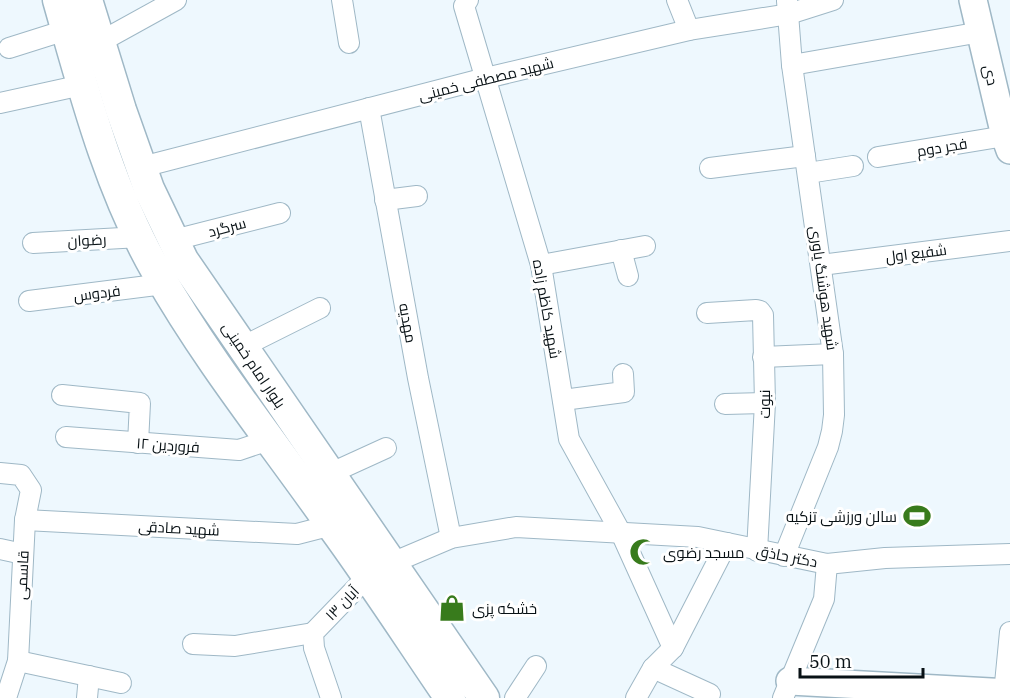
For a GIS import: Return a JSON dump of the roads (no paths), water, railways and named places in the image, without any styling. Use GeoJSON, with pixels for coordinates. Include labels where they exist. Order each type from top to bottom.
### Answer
{"type":"FeatureCollection","features":[{"type":"Feature","properties":{"kind":"main road","name":"بلوار امام خمینی"},"geometry":{"type":"LineString","coordinates":[[58,0],[82,85],[121,197],[164,284],[208,354],[332,525],[379,570],[484,698]]}},
{"type":"Feature","properties":{"kind":"main road","name":"بلوار امام خمینی"},"geometry":{"type":"LineString","coordinates":[[87,0],[149,189],[183,260],[329,474],[450,698]]}},
{"type":"Feature","properties":{"kind":"street"},"geometry":{"type":"LineString","coordinates":[[100,42],[176,0]]}},
{"type":"Feature","properties":{"kind":"street"},"geometry":{"type":"LineString","coordinates":[[342,0],[349,44]]}},
{"type":"Feature","properties":{"kind":"street","name":"شهید کاظم زاده"},"geometry":{"type":"LineString","coordinates":[[468,0],[464,6],[541,265],[569,439],[621,533]]}},
{"type":"Feature","properties":{"kind":"street"},"geometry":{"type":"LineString","coordinates":[[676,0],[689,30]]}},
{"type":"Feature","properties":{"kind":"street","name":"شهید مصطفی خمینی"},"geometry":{"type":"LineString","coordinates":[[142,167],[486,78],[788,7],[833,0]]}},
{"type":"Feature","properties":{"kind":"street","name":"دی"},"geometry":{"type":"LineString","coordinates":[[973,0],[1007,143]]}},
{"type":"Feature","properties":{"kind":"street","name":"شهید هوشنگ یاوری"},"geometry":{"type":"LineString","coordinates":[[784,556],[832,431],[833,354],[792,65],[788,7]]}},
{"type":"Feature","properties":{"kind":"street"},"geometry":{"type":"LineString","coordinates":[[9,48],[66,30]]}},
{"type":"Feature","properties":{"kind":"street"},"geometry":{"type":"LineString","coordinates":[[792,65],[981,32]]}},
{"type":"Feature","properties":{"kind":"street"},"geometry":{"type":"LineString","coordinates":[[0,104],[82,85]]}},
{"type":"Feature","properties":{"kind":"street","name":"مهدیه"},"geometry":{"type":"LineString","coordinates":[[369,108],[418,378],[451,538]]}},
{"type":"Feature","properties":{"kind":"street","name":"فجر دوم"},"geometry":{"type":"LineString","coordinates":[[879,157],[1007,143]]}},
{"type":"Feature","properties":{"kind":"street"},"geometry":{"type":"LineString","coordinates":[[710,168],[806,164],[853,166]]}},
{"type":"Feature","properties":{"kind":"street"},"geometry":{"type":"LineString","coordinates":[[386,200],[417,196]]}},
{"type":"Feature","properties":{"kind":"street","name":"سرگرد"},"geometry":{"type":"LineString","coordinates":[[174,240],[280,213]]}},
{"type":"Feature","properties":{"kind":"street","name":"رضوان"},"geometry":{"type":"LineString","coordinates":[[33,243],[140,237]]}},
{"type":"Feature","properties":{"kind":"street","name":"شفیع اول"},"geometry":{"type":"LineString","coordinates":[[821,265],[1010,241]]}},
{"type":"Feature","properties":{"kind":"street"},"geometry":{"type":"LineString","coordinates":[[541,265],[645,246]]}},
{"type":"Feature","properties":{"kind":"street"},"geometry":{"type":"LineString","coordinates":[[621,250],[628,276]]}},
{"type":"Feature","properties":{"kind":"street","name":"فردوس"},"geometry":{"type":"LineString","coordinates":[[29,301],[164,284]]}},
{"type":"Feature","properties":{"kind":"street"},"geometry":{"type":"LineString","coordinates":[[242,347],[320,308]]}},
{"type":"Feature","properties":{"kind":"street","name":"نبوت"},"geometry":{"type":"LineString","coordinates":[[707,313],[760,311],[763,315],[765,403],[757,551]]}},
{"type":"Feature","properties":{"kind":"street"},"geometry":{"type":"LineString","coordinates":[[763,357],[833,354]]}},
{"type":"Feature","properties":{"kind":"street"},"geometry":{"type":"LineString","coordinates":[[562,400],[624,392],[623,374]]}},
{"type":"Feature","properties":{"kind":"street"},"geometry":{"type":"LineString","coordinates":[[62,395],[140,403],[138,442]]}},
{"type":"Feature","properties":{"kind":"street"},"geometry":{"type":"LineString","coordinates":[[725,404],[765,403]]}},
{"type":"Feature","properties":{"kind":"street","name":"۱۲ فروردین"},"geometry":{"type":"LineString","coordinates":[[66,437],[239,450],[269,440]]}},
{"type":"Feature","properties":{"kind":"street"},"geometry":{"type":"LineString","coordinates":[[329,474],[386,448]]}},
{"type":"Feature","properties":{"kind":"street","name":"قاسمی"},"geometry":{"type":"LineString","coordinates":[[0,472],[21,475],[31,490],[25,520],[9,678]]}},
{"type":"Feature","properties":{"kind":"street","name":"شهید صادقی"},"geometry":{"type":"LineString","coordinates":[[25,520],[297,534],[332,525]]}},
{"type":"Feature","properties":{"kind":"street","name":"دکتر حاذق"},"geometry":{"type":"LineString","coordinates":[[379,570],[451,538],[516,527],[698,537],[827,564],[885,558],[1010,554]]}},
{"type":"Feature","properties":{"kind":"street"},"geometry":{"type":"LineString","coordinates":[[621,533],[673,648]]}},
{"type":"Feature","properties":{"kind":"street"},"geometry":{"type":"LineString","coordinates":[[636,698],[653,668],[673,648],[727,543]]}},
{"type":"Feature","properties":{"kind":"street"},"geometry":{"type":"LineString","coordinates":[[0,549],[23,554]]}},
{"type":"Feature","properties":{"kind":"street"},"geometry":{"type":"LineString","coordinates":[[827,564],[824,599],[787,690],[1007,694],[1010,632]]}},
{"type":"Feature","properties":{"kind":"street","name":"۱۳ آبان"},"geometry":{"type":"LineString","coordinates":[[331,698],[314,648],[313,633],[379,570]]}},
{"type":"Feature","properties":{"kind":"street"},"geometry":{"type":"LineString","coordinates":[[193,644],[235,646],[313,633]]}},
{"type":"Feature","properties":{"kind":"street"},"geometry":{"type":"LineString","coordinates":[[515,698],[536,666]]}},
{"type":"Feature","properties":{"kind":"street"},"geometry":{"type":"LineString","coordinates":[[653,668],[710,693]]}},
{"type":"Feature","properties":{"kind":"street"},"geometry":{"type":"LineString","coordinates":[[9,678],[89,676],[121,683]]}},
{"type":"Feature","properties":{"kind":"street"},"geometry":{"type":"LineString","coordinates":[[87,698],[89,676]]}},
{"type":"Feature","properties":{"kind":"place","name":"سالن ورزشی تزکیه"},"geometry":{"type":"Point","coordinates":[917,516]}},
{"type":"Feature","properties":{"kind":"place","name":"مسجد رضوی"},"geometry":{"type":"Point","coordinates":[643,552]}},
{"type":"Feature","properties":{"kind":"place","name":"خشکه پزی"},"geometry":{"type":"Point","coordinates":[452,608]}}]}
